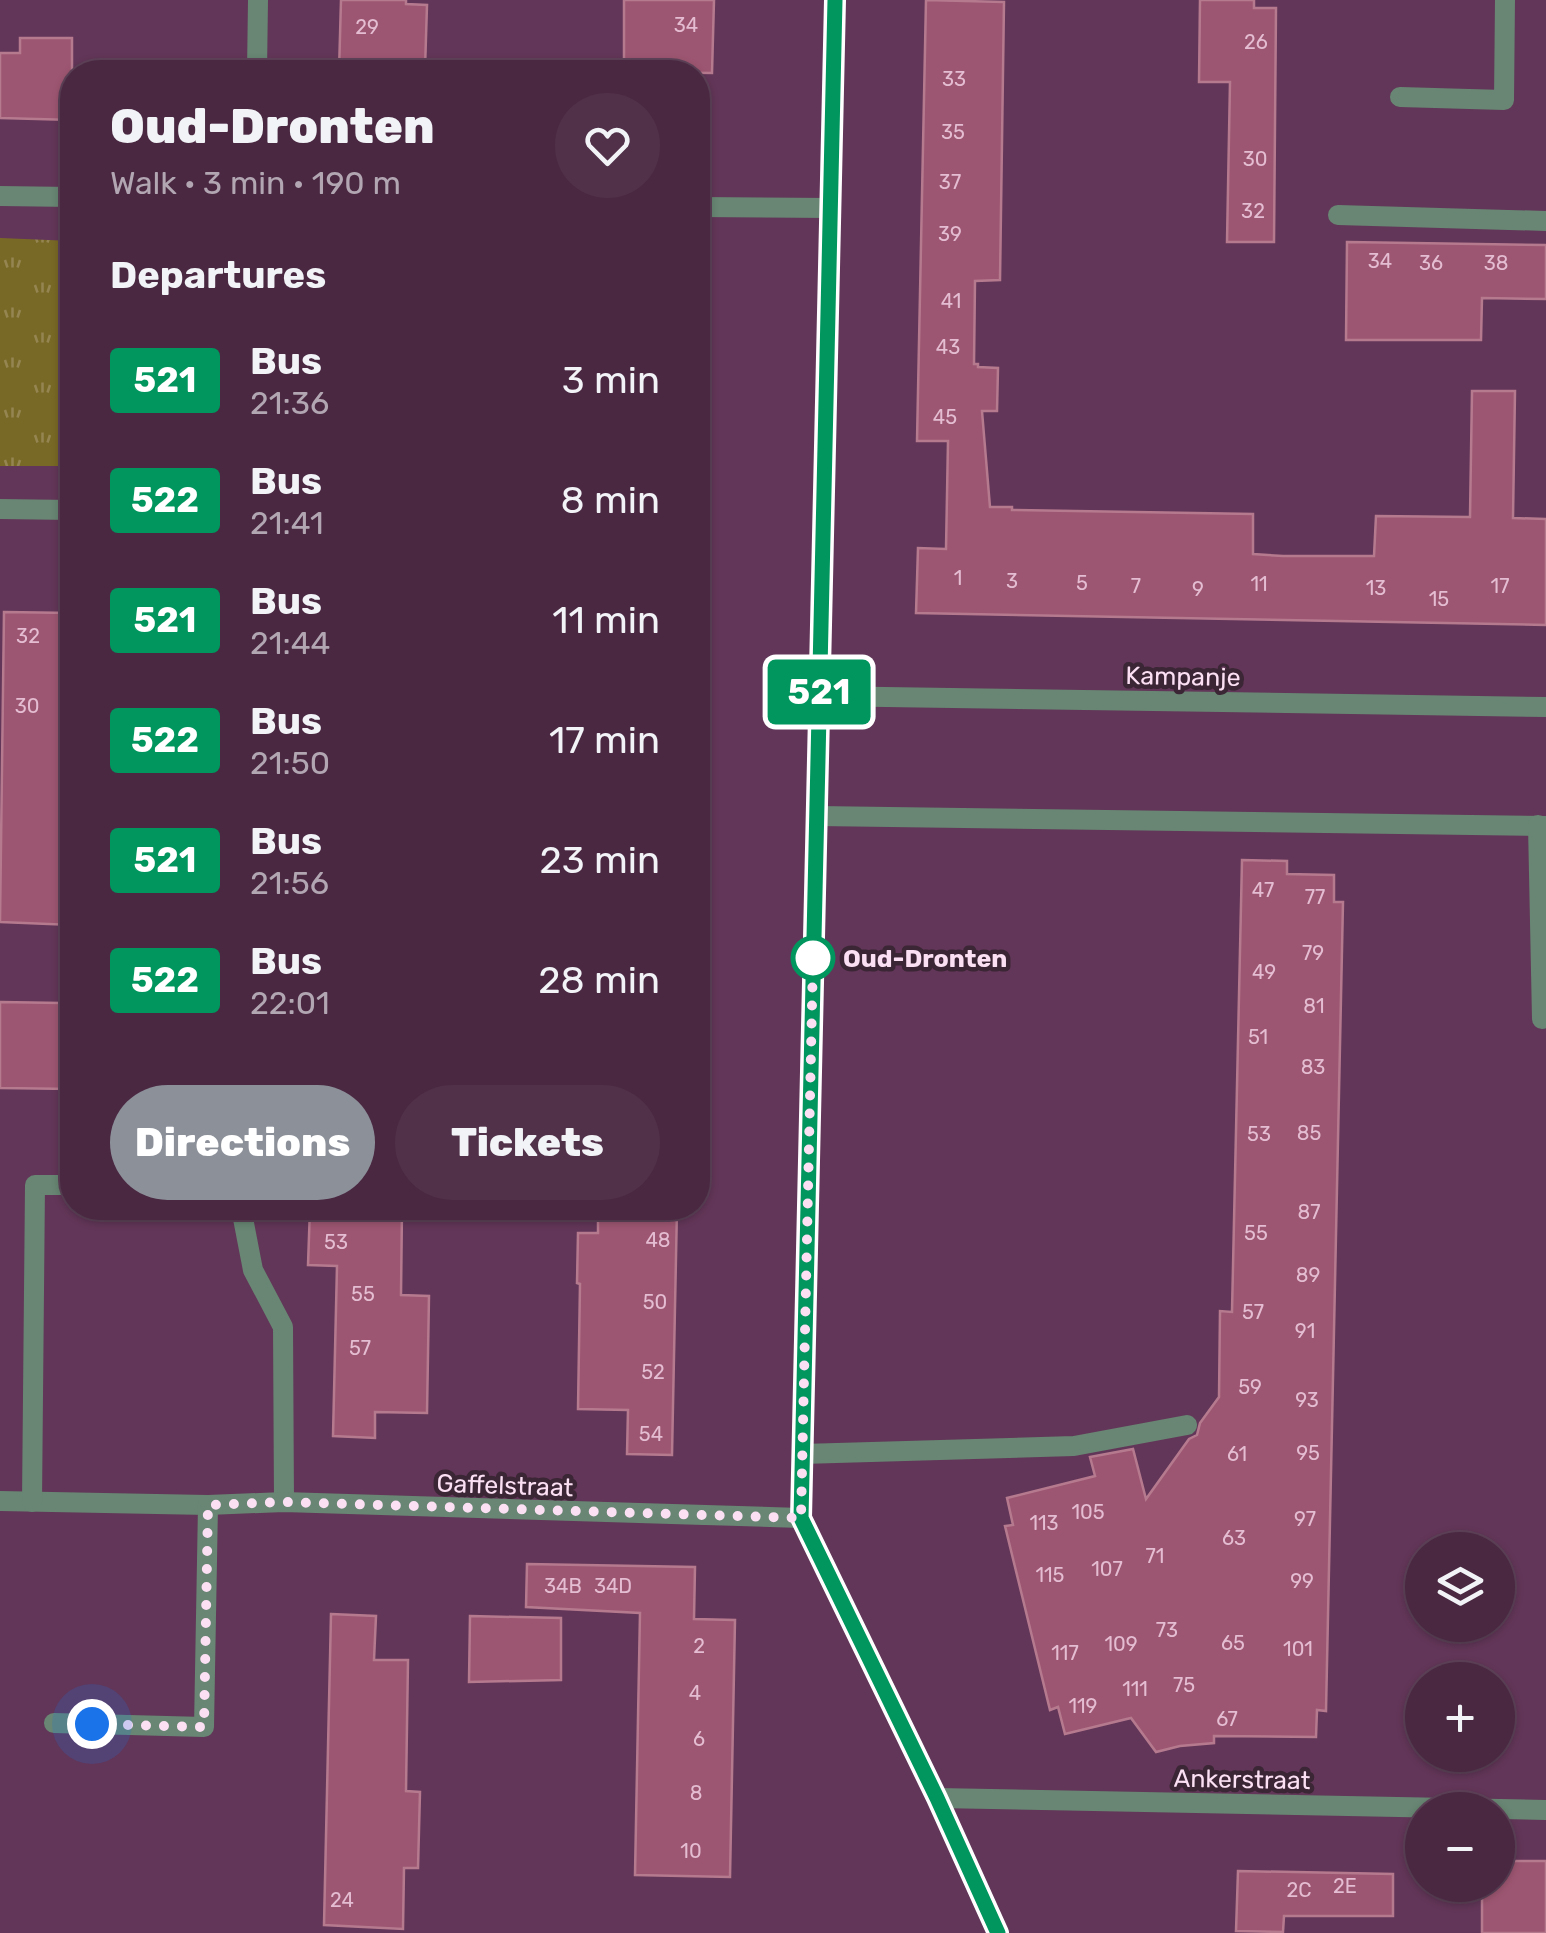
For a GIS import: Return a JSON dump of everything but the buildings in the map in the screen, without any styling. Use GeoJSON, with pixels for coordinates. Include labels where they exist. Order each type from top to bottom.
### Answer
{"type":"FeatureCollection","features":[{"type":"Feature","properties":{"kind":"street"},"geometry":{"type":"LineString","coordinates":[[256,60],[258,0]]}},
{"type":"Feature","properties":{"kind":"street"},"geometry":{"type":"LineString","coordinates":[[835,0],[801,1518],[998,1933]]}},
{"type":"Feature","properties":{"kind":"street"},"geometry":{"type":"LineString","coordinates":[[1400,97],[1504,100],[1505,0]]}},
{"type":"Feature","properties":{"kind":"street"},"geometry":{"type":"LineString","coordinates":[[0,196],[60,196]]}},
{"type":"Feature","properties":{"kind":"street"},"geometry":{"type":"LineString","coordinates":[[710,207],[830,208]]}},
{"type":"Feature","properties":{"kind":"street"},"geometry":{"type":"LineString","coordinates":[[1338,215],[1546,221]]}},
{"type":"Feature","properties":{"kind":"street"},"geometry":{"type":"LineString","coordinates":[[0,508],[60,510]]}},
{"type":"Feature","properties":{"kind":"street","name":"Kampanje"},"geometry":{"type":"LineString","coordinates":[[819,696],[1546,708]]}},
{"type":"Feature","properties":{"kind":"street"},"geometry":{"type":"LineString","coordinates":[[817,816],[1542,826],[1542,1019]]}},
{"type":"Feature","properties":{"kind":"street"},"geometry":{"type":"LineString","coordinates":[[32,1502],[35,1185],[60,1185]]}},
{"type":"Feature","properties":{"kind":"street"},"geometry":{"type":"LineString","coordinates":[[243,1220],[253,1270],[283,1327],[284,1502]]}},
{"type":"Feature","properties":{"kind":"street"},"geometry":{"type":"LineString","coordinates":[[802,1454],[1074,1446],[1187,1425]]}},
{"type":"Feature","properties":{"kind":"street","name":"Gaffelstraat"},"geometry":{"type":"LineString","coordinates":[[0,1502],[284,1502],[801,1518]]}},
{"type":"Feature","properties":{"kind":"street"},"geometry":{"type":"LineString","coordinates":[[54,1723],[204,1727],[208,1505]]}},
{"type":"Feature","properties":{"kind":"street","name":"Ankerstraat"},"geometry":{"type":"LineString","coordinates":[[937,1798],[1546,1810]]}},
{"type":"Feature","properties":{"kind":"green space"},"geometry":{"type":"Polygon","coordinates":[[[0,238],[60,240],[60,466],[0,466],[0,238]]]}},
{"type":"Feature","properties":{"kind":"bus line","name":"521"},"geometry":{"type":"LineString","coordinates":[[835,0],[801,1518],[998,1933]]}},
{"type":"Feature","properties":{"kind":"place","name":"Oud-Dronten"},"geometry":{"type":"Point","coordinates":[813,958]}},
{"type":"Feature","properties":{"kind":"route"},"geometry":{"type":"LineString","coordinates":[[92,1724],[204,1727],[208,1505],[284,1502],[801,1518],[813,958]]}}]}
